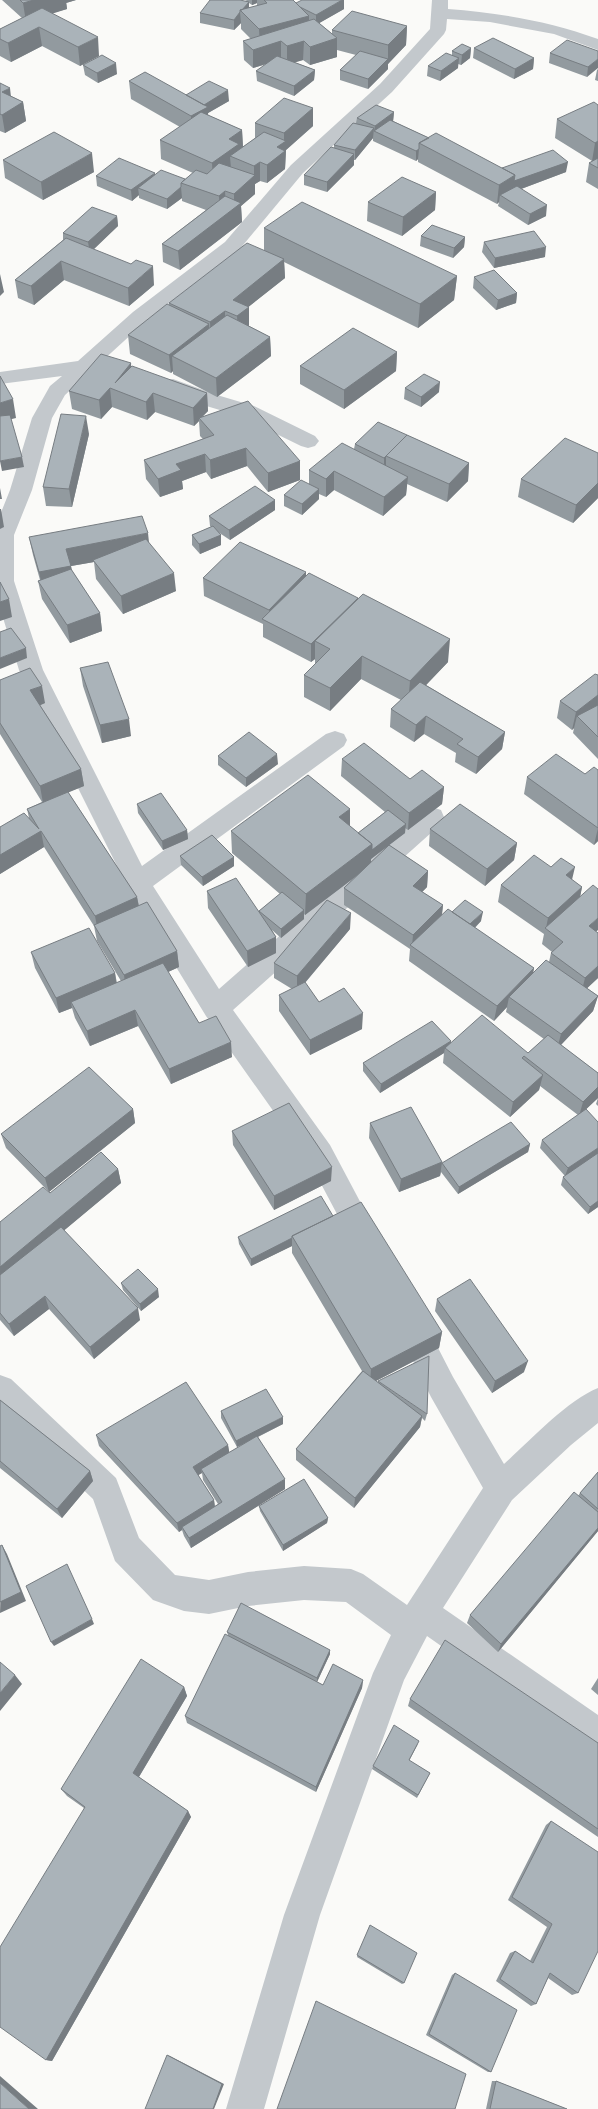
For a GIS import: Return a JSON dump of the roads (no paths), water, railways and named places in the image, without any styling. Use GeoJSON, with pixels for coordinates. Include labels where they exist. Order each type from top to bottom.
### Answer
{"type":"FeatureCollection","features":[{"type":"Feature","properties":{"kind":"street"},"geometry":{"type":"LineString","coordinates":[[379,1265],[320,1154],[216,1008],[138,883],[31,670],[4,581],[4,535],[21,490],[42,418],[57,391],[98,362],[140,316],[232,246],[297,169],[386,88],[438,30],[440,7],[558,30],[598,45]]}},
{"type":"Feature","properties":{"kind":"street"},"geometry":{"type":"LineString","coordinates":[[0,378],[26,372],[98,362]]}},
{"type":"Feature","properties":{"kind":"street"},"geometry":{"type":"LineString","coordinates":[[158,379],[210,400],[247,411],[308,441]]}},
{"type":"Feature","properties":{"kind":"street"},"geometry":{"type":"LineString","coordinates":[[138,883],[336,740]]}},
{"type":"Feature","properties":{"kind":"street"},"geometry":{"type":"LineString","coordinates":[[216,1008],[432,817]]}},
{"type":"Feature","properties":{"kind":"street"},"geometry":{"type":"LineString","coordinates":[[397,1300],[442,1387],[500,1490]]}},
{"type":"Feature","properties":{"kind":"street"},"geometry":{"type":"LineString","coordinates":[[0,1390],[105,1489],[127,1549],[165,1588],[184,1594],[209,1597],[248,1589],[304,1583],[351,1586],[416,1621],[598,1736]]}},
{"type":"Feature","properties":{"kind":"street"},"geometry":{"type":"LineString","coordinates":[[245,2109],[302,1915],[390,1673],[416,1621],[500,1490],[560,1434],[598,1403]]}}]}
